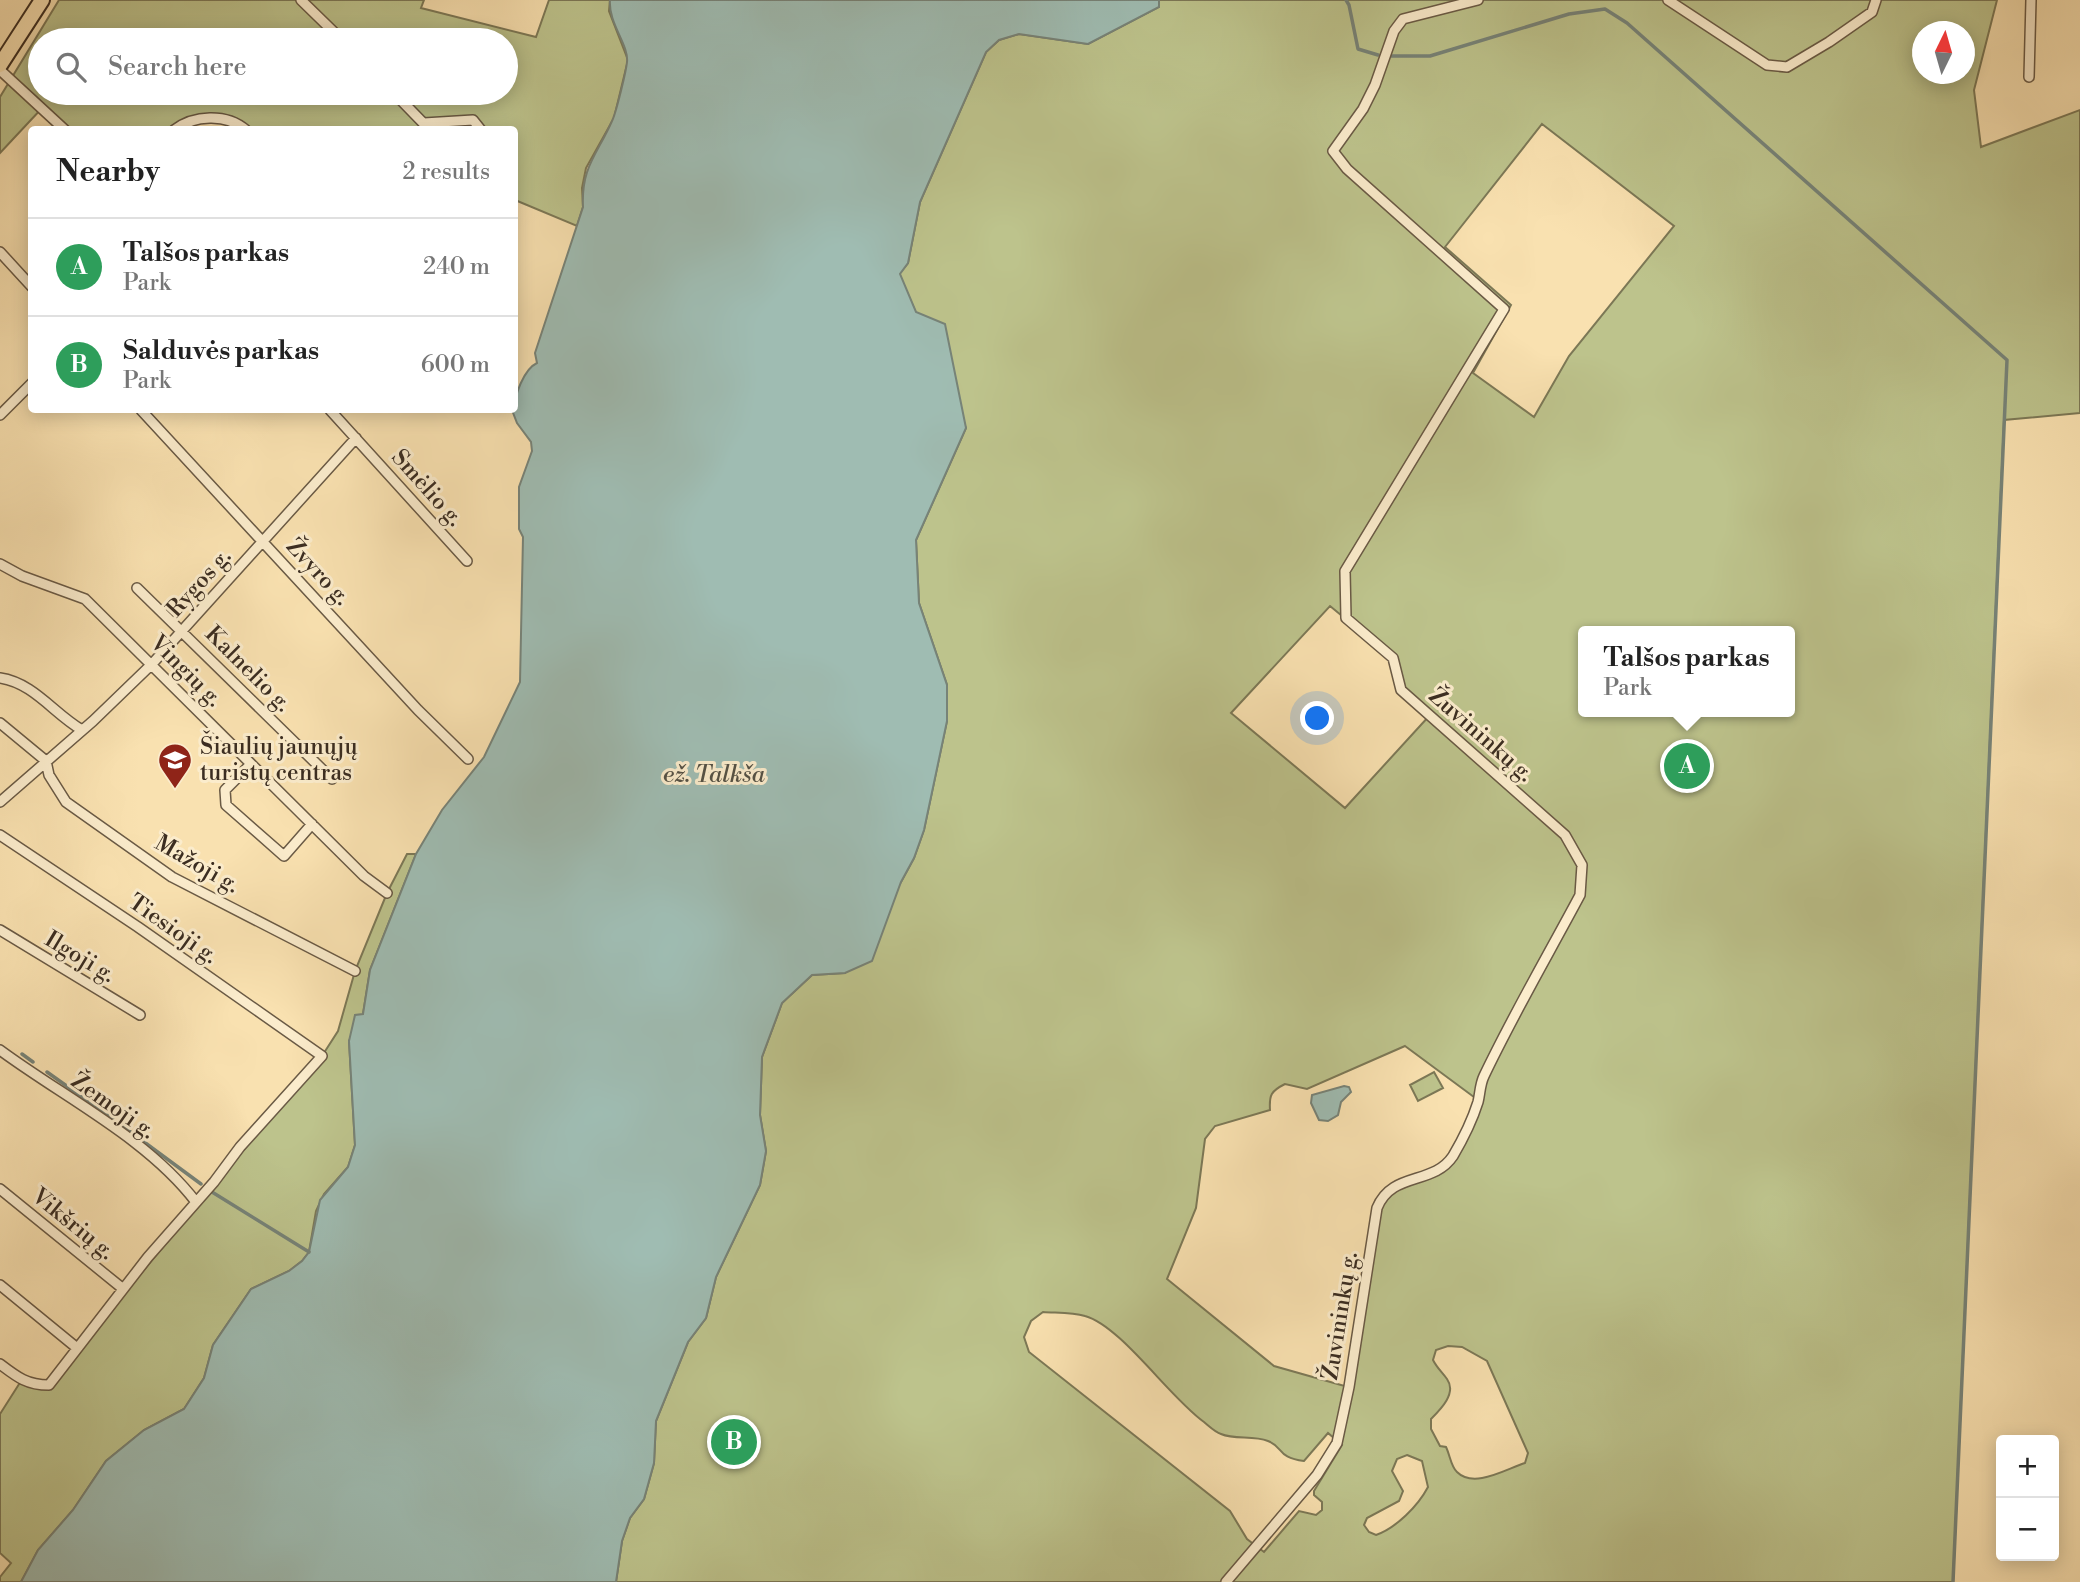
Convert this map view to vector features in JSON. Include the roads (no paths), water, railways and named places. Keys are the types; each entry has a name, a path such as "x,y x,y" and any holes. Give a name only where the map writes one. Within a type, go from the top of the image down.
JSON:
{"highway":[{"path":"0,67 42,0"}],"street":[{"path":"301,0 330,28"},
{"name":"Žuvininkų g.","path":"1226,1582 1317,1475 1337,1443 1349,1387 1377,1208 1381,1198 1392,1187 1442,1168 1452,1157 1470,1124 1482,1079 1580,895 1582,865 1565,835 1401,690 1393,658 1346,618 1345,572 1504,309 1347,169 1333,151 1363,109 1375,85 1394,31 1403,19 1478,0"},
{"path":"1668,0 1767,65 1787,67 1872,12 1876,0"},
{"path":"2029,76 2031,0"},
{"path":"0,67 28,94"},
{"path":"39,105 61,126"},
{"path":"406,105 427,126 473,120 478,126"},
{"path":"182,126 199,118 226,120 238,126"},
{"path":"0,252 28,283"},
{"path":"0,415 28,387"},
{"name":"Žvyro g.","path":"144,413 409,700 468,759"},
{"name":"Smėlio g.","path":"333,413 467,561"},
{"name":"Rygos g.","path":"0,802 152,664 356,438"},
{"name":"Vingių g.","path":"0,564 22,576 85,599 364,876 387,892"},
{"name":"Kalnelio g.","path":"137,588 332,779"},
{"path":"0,678 12,680 51,704 82,730"},
{"path":"0,723 46,761"},
{"name":"Mažoji g.","path":"46,761 48,775 66,802 172,877 355,971"},
{"path":"251,764 225,790 223,796 226,805 285,856 312,824"},
{"name":"Tiesioji g.","path":"0,835 138,927 322,1056 240,1147 196,1202"},
{"name":"Ilgoji g.","path":"0,930 140,1015"},
{"name":"Žemoji g.","path":"0,1050 128,1138 179,1180 196,1202"},
{"name":"Vikšrių g.","path":"0,1189 122,1288"},
{"path":"0,1364 21,1381 33,1385 49,1385 122,1288 196,1202"},
{"path":"0,1285 78,1348"}],"water":[{"name":"ež. Talkša","path":"610,0 1159,0 1159,7 1088,44 1019,34 999,40 986,52 920,202 908,263 900,274 916,312 945,324 966,428 916,540 919,603 947,685 947,721 924,830 914,858 901,882 872,961 845,973 812,975 782,1003 762,1057 760,1115 766,1151 760,1185 716,1277 706,1318 688,1342 656,1421 654,1463 644,1499 630,1518 622,1541 616,1582 21,1582 38,1550 73,1510 106,1461 144,1430 184,1409 204,1378 213,1345 251,1289 289,1271 302,1261 309,1252 320,1200 348,1167 355,1145 349,1041 355,1015 363,1014 370,970 416,854 442,810 484,757 520,682 523,537 519,529 519,487 532,451 531,442 513,413 518,413 518,391 524,377 537,363 535,353 583,207 587,171 612,121 623,83 627,55 610,9"},
{"path":"1349,1087 1351,1092 1341,1102 1338,1115 1328,1121 1319,1120 1311,1103 1312,1095"}],"waterway":[{"path":"1346,0 1358,49 1378,55"},
{"path":"1391,56 1430,56 1569,14 1605,9 1627,23 2007,360 1953,1582"},
{"path":"22,1054 33,1062"},
{"path":"47,1072 113,1119"},
{"path":"121,1125 201,1184"},
{"path":"212,1192 309,1252"}],"place":[{"name":"Talšos parkas","path":"1687,766"},
{"name":"Šiaulių jaunųjų turistų centras","path":"175,790"},
{"name":"Salduvės parkas","path":"734,1442"}]}
